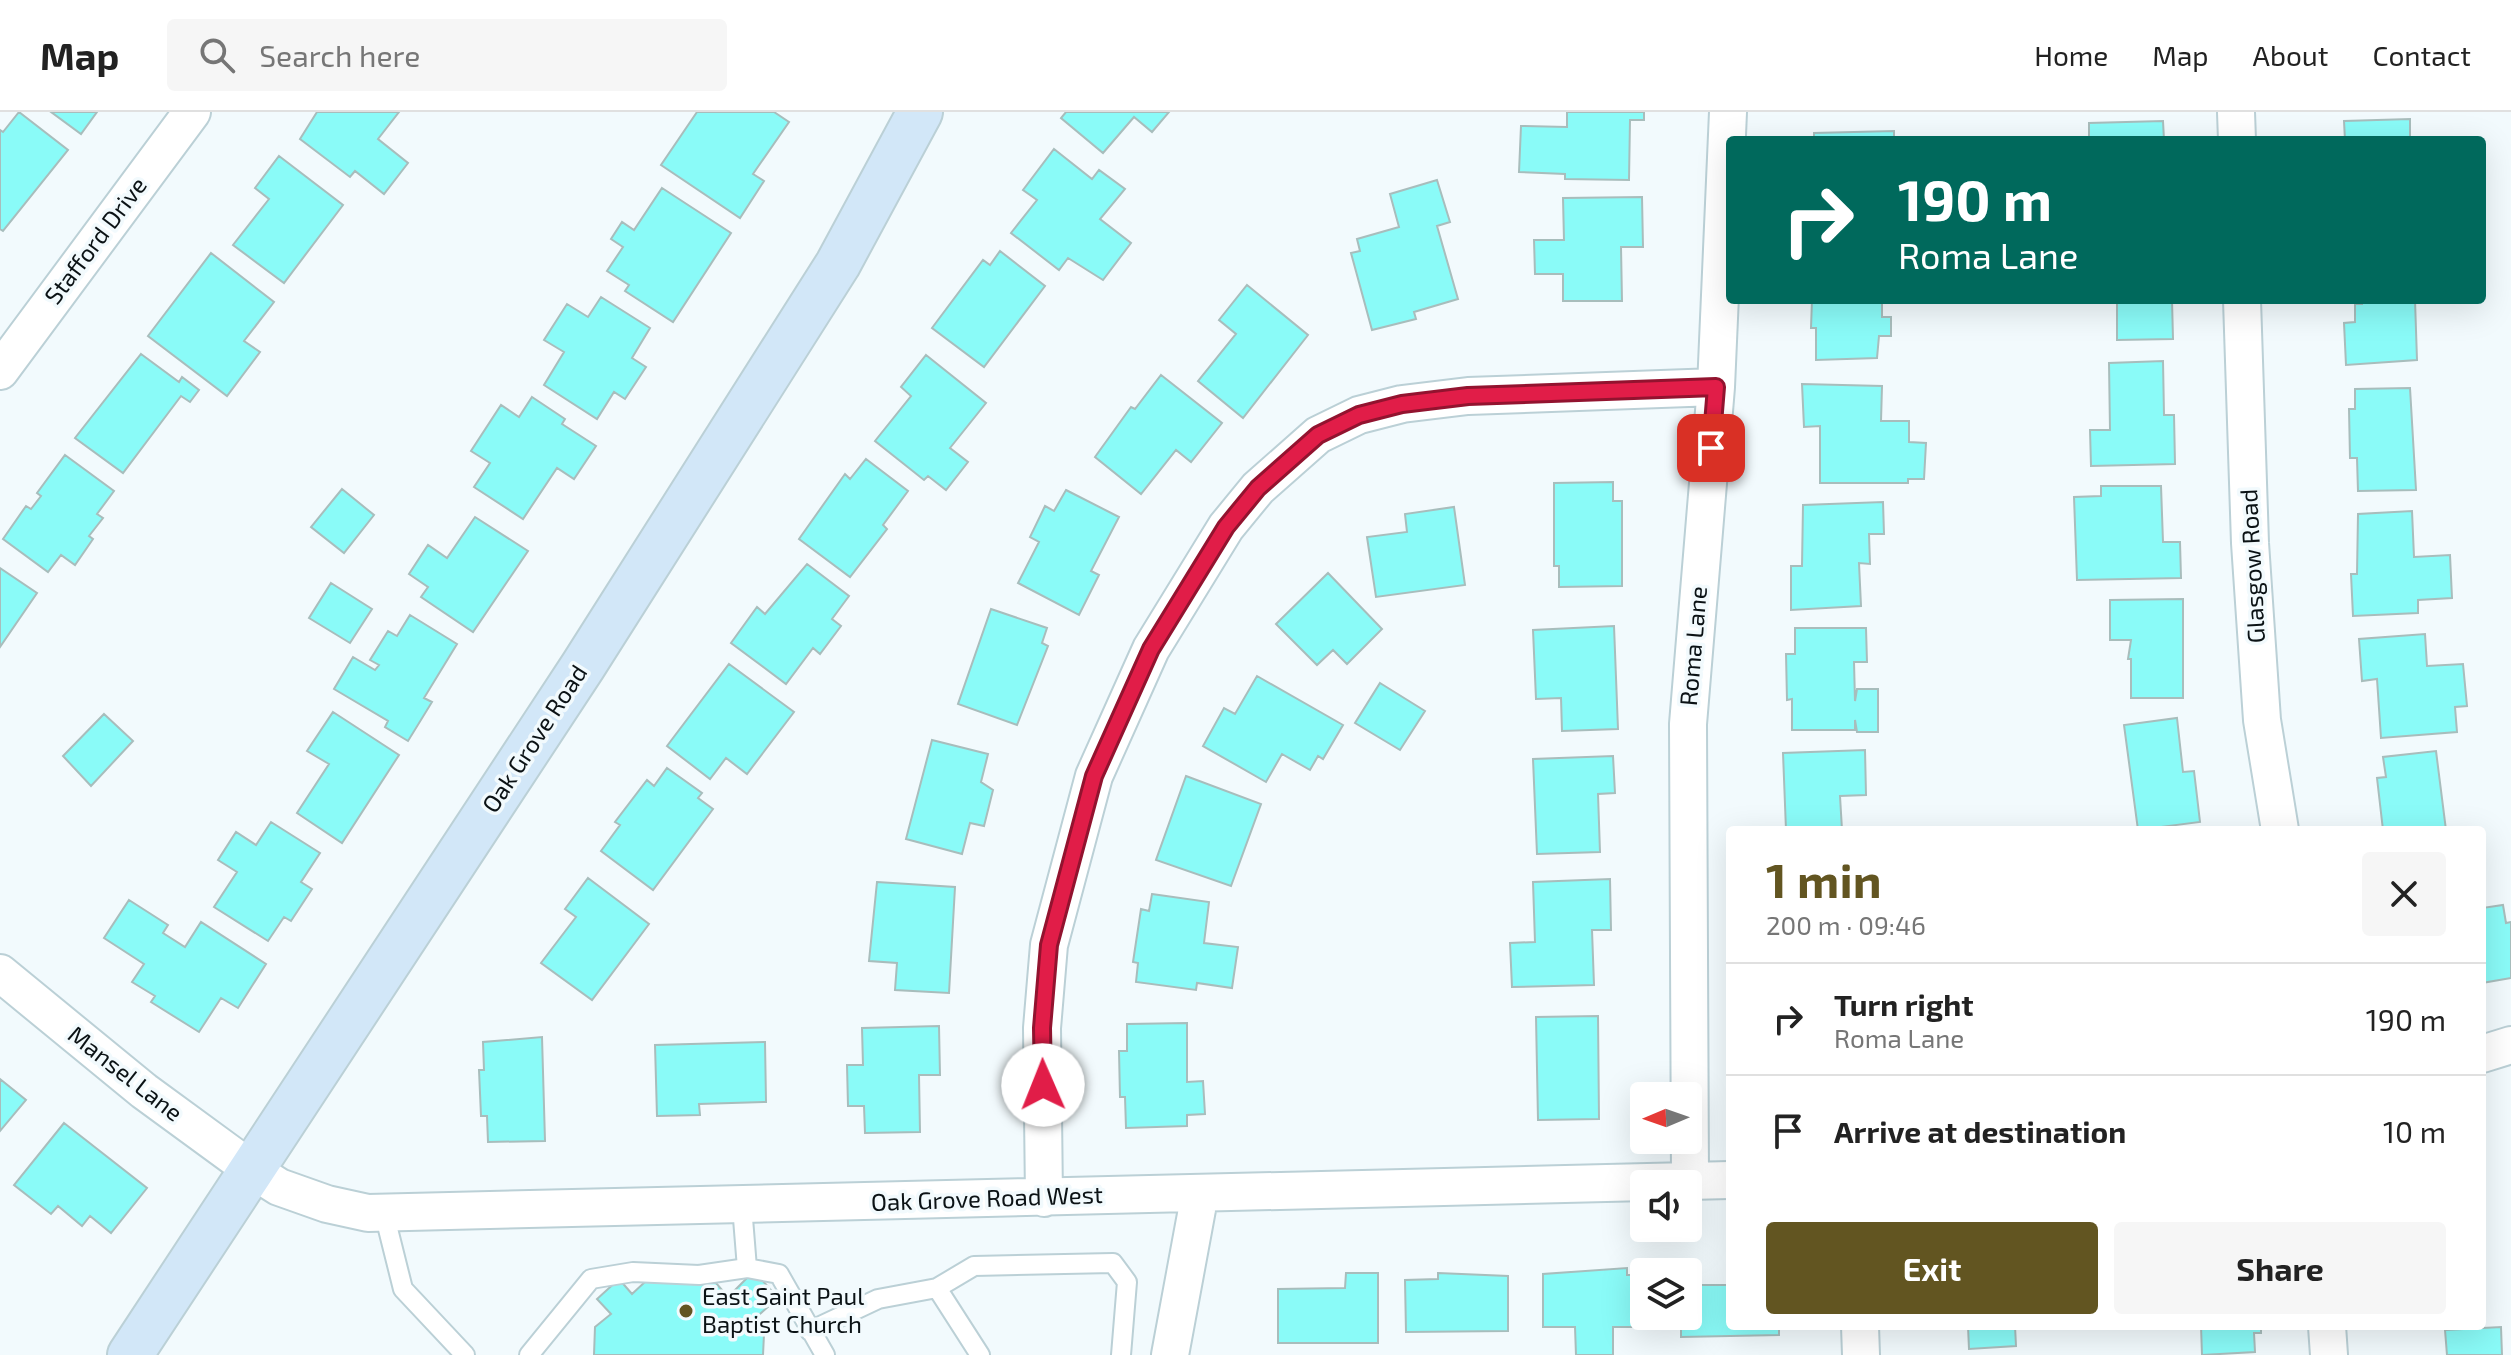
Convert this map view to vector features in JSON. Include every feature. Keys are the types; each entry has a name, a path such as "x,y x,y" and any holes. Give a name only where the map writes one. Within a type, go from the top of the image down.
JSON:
{"street":[{"name":"Stafford Drive","path":"0,371 192,112"},
{"name":"Oak Grove Road","path":"130,1355 583,666 838,264 920,112"},
{"name":"Roma Lane","path":"1727,136 1728,112"},
{"path":"2236,112 2237,136"},
{"name":"Roma Lane","path":"1690,1170 1688,724 1716,387 1726,158"},
{"name":"Glasgow Road","path":"2242,304 2250,543 2262,720 2279,826"},
{"path":"1044,1198 1042,1028 1049,945 1094,776 1151,649 1226,527 1258,488 1318,435 1359,415 1402,404 1468,396 1716,387"},
{"name":"Mansel Lane","path":"0,973 144,1091 252,1170"},
{"path":"2486,1053 2511,1045"},
{"name":"Oak Grove Road West","path":"252,1170 279,1187 327,1204 384,1213 1630,1182"},
{"name":"Oak Grove Road West","path":"1702,1181 1726,1180"},
{"path":"1170,1355 1200,1193"},
{"path":"1860,1330 1861,1355"},
{"path":"2327,1330 2329,1355"}],"lane":[{"path":"742,1206 747,1268"},
{"path":"384,1213 403,1289 465,1355"},
{"path":"810,1331 878,1299 937,1288 974,1266 1113,1263 1127,1282 1121,1355"},
{"path":"529,1355 591,1279 633,1272 699,1275 747,1268 779,1274 825,1355"},
{"path":"937,1288 980,1355"}],"building":[{"path":"19,112 68,150 3,231 0,229 0,130 3,132"},
{"path":"51,112 97,112 81,134"},
{"path":"317,112 399,112 378,139 408,163 384,194 355,171 350,177 300,139"},
{"path":"697,112 774,112 789,122 753,174 764,181 740,218 661,165"},
{"path":"1066,112 1169,112 1152,132 1134,117 1103,153 1061,118"},
{"path":"1567,112 1644,112 1644,120 1630,120 1629,180 1565,179 1565,174 1519,172 1521,126 1567,127"},
{"path":"2410,119 2410,136 2345,136 2344,121"},
{"path":"2163,121 2164,136 2089,136 2089,123"},
{"path":"1894,131 1894,136 1814,136 1814,133"},
{"path":"1054,149 1092,179 1099,170 1125,189 1100,219 1131,243 1103,280 1068,258 1059,270 1011,233 1037,200 1023,190"},
{"path":"279,156 343,205 284,283 233,245 269,199 255,188"},
{"path":"1437,180 1450,222 1437,226 1458,299 1414,312 1416,319 1372,330 1351,253 1360,251 1357,239 1399,227 1390,194"},
{"path":"662,188 731,233 673,322 625,291 629,285 607,271 623,247 611,239 622,222 634,230"},
{"path":"1642,197 1643,247 1621,247 1622,301 1563,301 1563,274 1535,274 1534,240 1564,240 1563,198"},
{"path":"1000,251 1045,286 984,367 932,328 983,260 990,265"},
{"path":"211,253 274,302 244,341 260,352 227,396 148,336"},
{"path":"1247,285 1308,335 1243,418 1198,381 1236,334 1219,320"},
{"path":"601,297 650,328 632,358 646,367 625,399 614,392 597,419 544,385 564,352 544,340 567,304 588,317"},
{"path":"1812,304 1882,304 1882,317 1891,317 1891,336 1879,336 1877,358 1816,360 1816,328 1811,328"},
{"path":"2117,304 2172,304 2173,339 2117,340"},
{"path":"2355,304 2415,304 2417,360 2346,365 2344,323 2355,322"},
{"path":"141,354 179,382 182,377 199,390 190,402 181,396 123,473 75,438"},
{"path":"926,355 986,403 950,448 968,462 946,490 928,476 924,480 875,441 911,396 901,387"},
{"path":"2163,361 2164,415 2174,415 2175,464 2091,466 2090,430 2110,430 2109,363"},
{"path":"1161,375 1222,423 1191,462 1176,450 1141,494 1095,457 1131,407 1135,409"},
{"path":"1802,384 1882,386 1881,421 1909,421 1909,442 1926,443 1924,479 1908,479 1908,483 1820,483 1820,426 1804,427"},
{"path":"2410,388 2416,490 2358,491 2357,458 2350,458 2349,409 2355,409 2355,389"},
{"path":"532,397 565,419 562,424 596,446 574,479 557,468 523,519 474,487 490,463 471,451 501,405 519,417"},
{"path":"65,455 114,491 97,514 103,518 89,536 93,539 75,565 61,555 48,572 3,539 26,506 31,509 41,496 37,493"},
{"path":"866,459 908,491 883,525 887,529 850,577 799,539 845,474 850,479"},
{"path":"1613,482 1613,501 1622,501 1622,586 1559,587 1559,566 1554,566 1554,483"},
{"path":"2101,486 2161,486 2163,542 2180,542 2181,578 2077,580 2074,497 2101,496"},
{"path":"342,489 374,515 344,553 311,527"},
{"path":"1066,490 1119,517 1091,571 1099,575 1079,615 1018,583 1039,542 1030,537 1045,506 1054,511"},
{"path":"1883,502 1884,534 1869,534 1870,564 1859,563 1861,606 1791,610 1791,566 1802,566 1803,505"},
{"path":"1454,507 1465,585 1376,597 1367,537 1407,532 1405,514"},
{"path":"2412,511 2414,557 2450,555 2452,598 2418,600 2418,613 2353,616 2351,574 2357,574 2358,514"},
{"path":"475,517 528,551 473,632 421,597 428,587 409,574 428,545 447,558"},
{"path":"807,564 849,596 832,619 841,626 820,654 813,648 786,684 731,643 757,607 765,614"},
{"path":"0,568 37,593 0,647"},
{"path":"1328,573 1382,629 1347,664 1333,650 1317,665 1276,624"},
{"path":"331,583 372,609 350,643 309,618"},
{"path":"2183,599 2183,698 2131,698 2131,659 2128,659 2131,640 2110,640 2110,600"},
{"path":"991,609 1047,628 1042,643 1048,646 1017,725 958,704"},
{"path":"410,615 457,644 424,698 432,702 408,741 385,727 388,721 334,689 353,657 375,670 379,665 370,660 388,631 397,636"},
{"path":"1614,626 1618,729 1562,731 1561,698 1536,699 1533,630"},
{"path":"1795,628 1866,628 1867,662 1854,662 1855,701 1857,689 1878,689 1878,732 1857,732 1855,720 1855,730 1792,730 1792,699 1787,700 1786,654 1795,654"},
{"path":"2425,634 2427,666 2463,664 2467,706 2455,707 2457,732 2381,738 2377,679 2362,681 2359,639"},
{"path":"729,664 794,712 747,774 726,758 710,779 667,746"},
{"path":"1257,676 1343,725 1323,759 1318,756 1310,770 1282,754 1266,782 1203,746 1224,708 1235,714"},
{"path":"1380,683 1425,711 1400,750 1355,723"},
{"path":"333,712 399,755 342,843 297,813 329,764 307,751"},
{"path":"104,714 133,741 91,786 63,756"},
{"path":"2177,718 2183,772 2194,771 2200,822 2137,826 2124,725"},
{"path":"932,740 988,754 981,782 993,790 984,826 970,823 962,854 906,839"},
{"path":"1865,750 1866,795 1840,796 1842,826 1786,826 1783,753"},
{"path":"2436,751 2445,826 2383,826 2377,778 2386,777 2383,757"},
{"path":"1613,756 1615,793 1598,794 1600,852 1537,854 1533,759"},
{"path":"667,768 702,793 698,798 713,809 653,890 601,851 620,825 615,822 647,780 654,786"},
{"path":"1186,776 1261,804 1231,886 1156,860"},
{"path":"271,822 320,853 301,882 312,889 291,921 284,917 268,941 214,907 237,872 218,860 236,832 256,845"},
{"path":"588,878 649,924 592,1000 541,963 576,917 565,909"},
{"path":"1610,879 1611,930 1592,930 1594,985 1512,987 1510,943 1535,942 1533,882"},
{"path":"877,882 955,887 949,993 895,990 897,963 869,961"},
{"path":"1152,894 1209,902 1204,943 1238,947 1232,988 1197,983 1196,990 1136,982 1138,963 1133,962 1141,909 1149,911"},
{"path":"129,900 168,925 163,933 185,947 201,922 266,964 238,1008 221,998 199,1032 151,1002 155,996 132,982 144,964 104,938"},
{"path":"2503,905 2506,923 2511,922 2511,978 2486,982 2486,907"},
{"path":"1598,1016 1599,1119 1538,1120 1536,1017"},
{"path":"1187,1023 1187,1082 1203,1081 1205,1114 1187,1115 1187,1126 1126,1128 1125,1097 1120,1097 1119,1051 1127,1051 1127,1024"},
{"path":"939,1026 940,1075 919,1075 920,1132 865,1133 864,1106 848,1106 847,1065 863,1065 862,1028"},
{"path":"542,1037 545,1141 488,1142 487,1116 481,1116 479,1070 484,1070 483,1042"},
{"path":"765,1042 766,1102 699,1104 700,1115 657,1116 655,1045"},
{"path":"0,1079 26,1100 0,1131"},
{"path":"64,1123 147,1188 111,1233 90,1216 82,1226 58,1206 51,1214 14,1185"},
{"path":"1627,1268 1627,1275 1630,1275 1630,1327 1613,1327 1613,1355 1576,1355 1575,1327 1543,1327 1543,1274"},
{"name":"East Saint Paul Baptist Church","path":"754,1271 778,1298 752,1321 764,1334 763,1355 594,1355 595,1327 611,1314 597,1299 619,1279 632,1294 647,1280 716,1283 728,1297"},
{"path":"1346,1273 1378,1273 1378,1343 1278,1343 1278,1289 1345,1288"},
{"path":"1438,1273 1508,1276 1508,1331 1406,1332 1405,1280 1438,1279"},
{"path":"1702,1285 1726,1285 1726,1330 1779,1330 1779,1335 1681,1337 1681,1330 1702,1330"},
{"path":"2501,1327 2502,1355 2447,1355 2445,1330"},
{"path":"1968,1330 2015,1330 2016,1346 1969,1349"},
{"path":"2201,1330 2261,1330 2261,1333 2254,1333 2255,1352 2202,1355"}],"place":[{"name":"East Saint Paul Baptist Church","path":"686,1311"}],"route":[{"path":"1043,1085 1042,1028 1049,945 1094,776 1151,649 1226,527 1258,488 1318,435 1359,415 1402,404 1468,396 1716,387 1711,448"}]}
